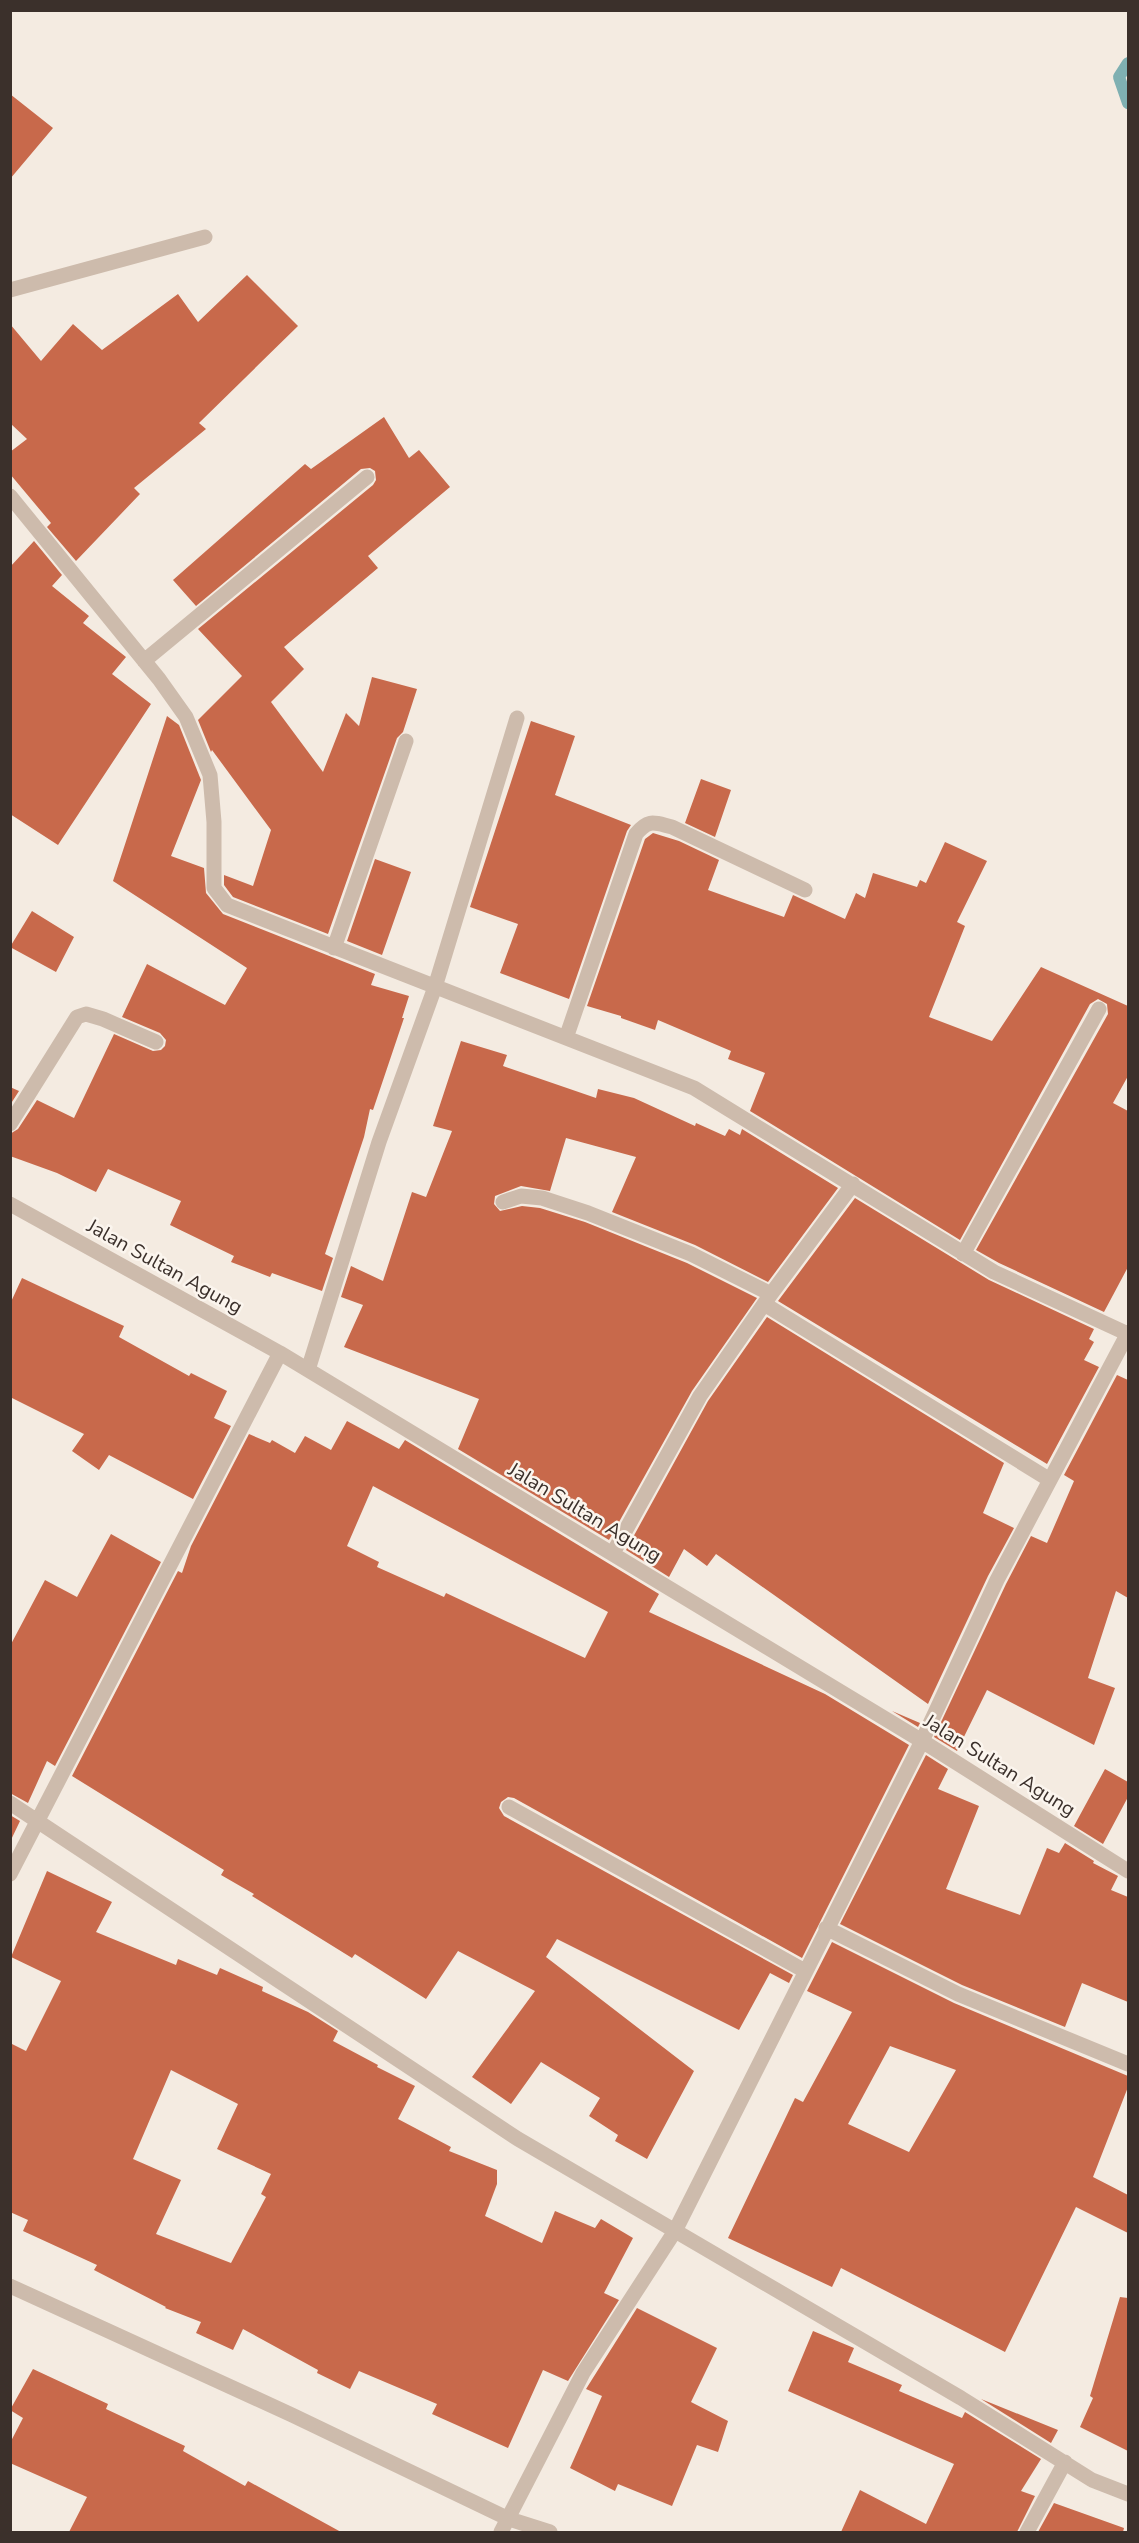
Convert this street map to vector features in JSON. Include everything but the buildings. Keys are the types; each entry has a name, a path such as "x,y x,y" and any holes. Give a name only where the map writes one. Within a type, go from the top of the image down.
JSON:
{"street":[{"path":"10,290 205,237"},
{"path":"144,661 367,477"},
{"path":"10,496 144,661 186,717 210,775 214,822 214,888 227,905 694,1088 994,1272 1128,1334 997,1580 922,1741 675,2231 583,2373 501,2532"},
{"path":"308,1370 379,1142 435,987 517,718"},
{"path":"334,948 406,741"},
{"path":"566,1038 636,834 643,825 652,822 672,827 805,890"},
{"path":"963,1254 1099,1009"},
{"path":"10,1124 77,1017 86,1014 104,1019 156,1042"},
{"path":"613,1553 700,1396 767,1299 853,1184"},
{"path":"503,1202 521,1196 542,1198 588,1213 691,1254 767,1299 1050,1480"},
{"name":"Jalan Sultan Agung","path":"10,1204 280,1353 922,1741 1128,1871"},
{"path":"10,1874 280,1353"},
{"path":"10,1803 518,2139 961,2398 1092,2480 1128,2494"},
{"path":"509,1806 805,1971"},
{"path":"826,1928 958,1994 1128,2064"},
{"path":"10,2286 292,2415 509,2519 550,2532"},
{"path":"1028,2532 1065,2462"}],"waterway":[{"path":"1128,63 1119,77 1128,103"}]}
